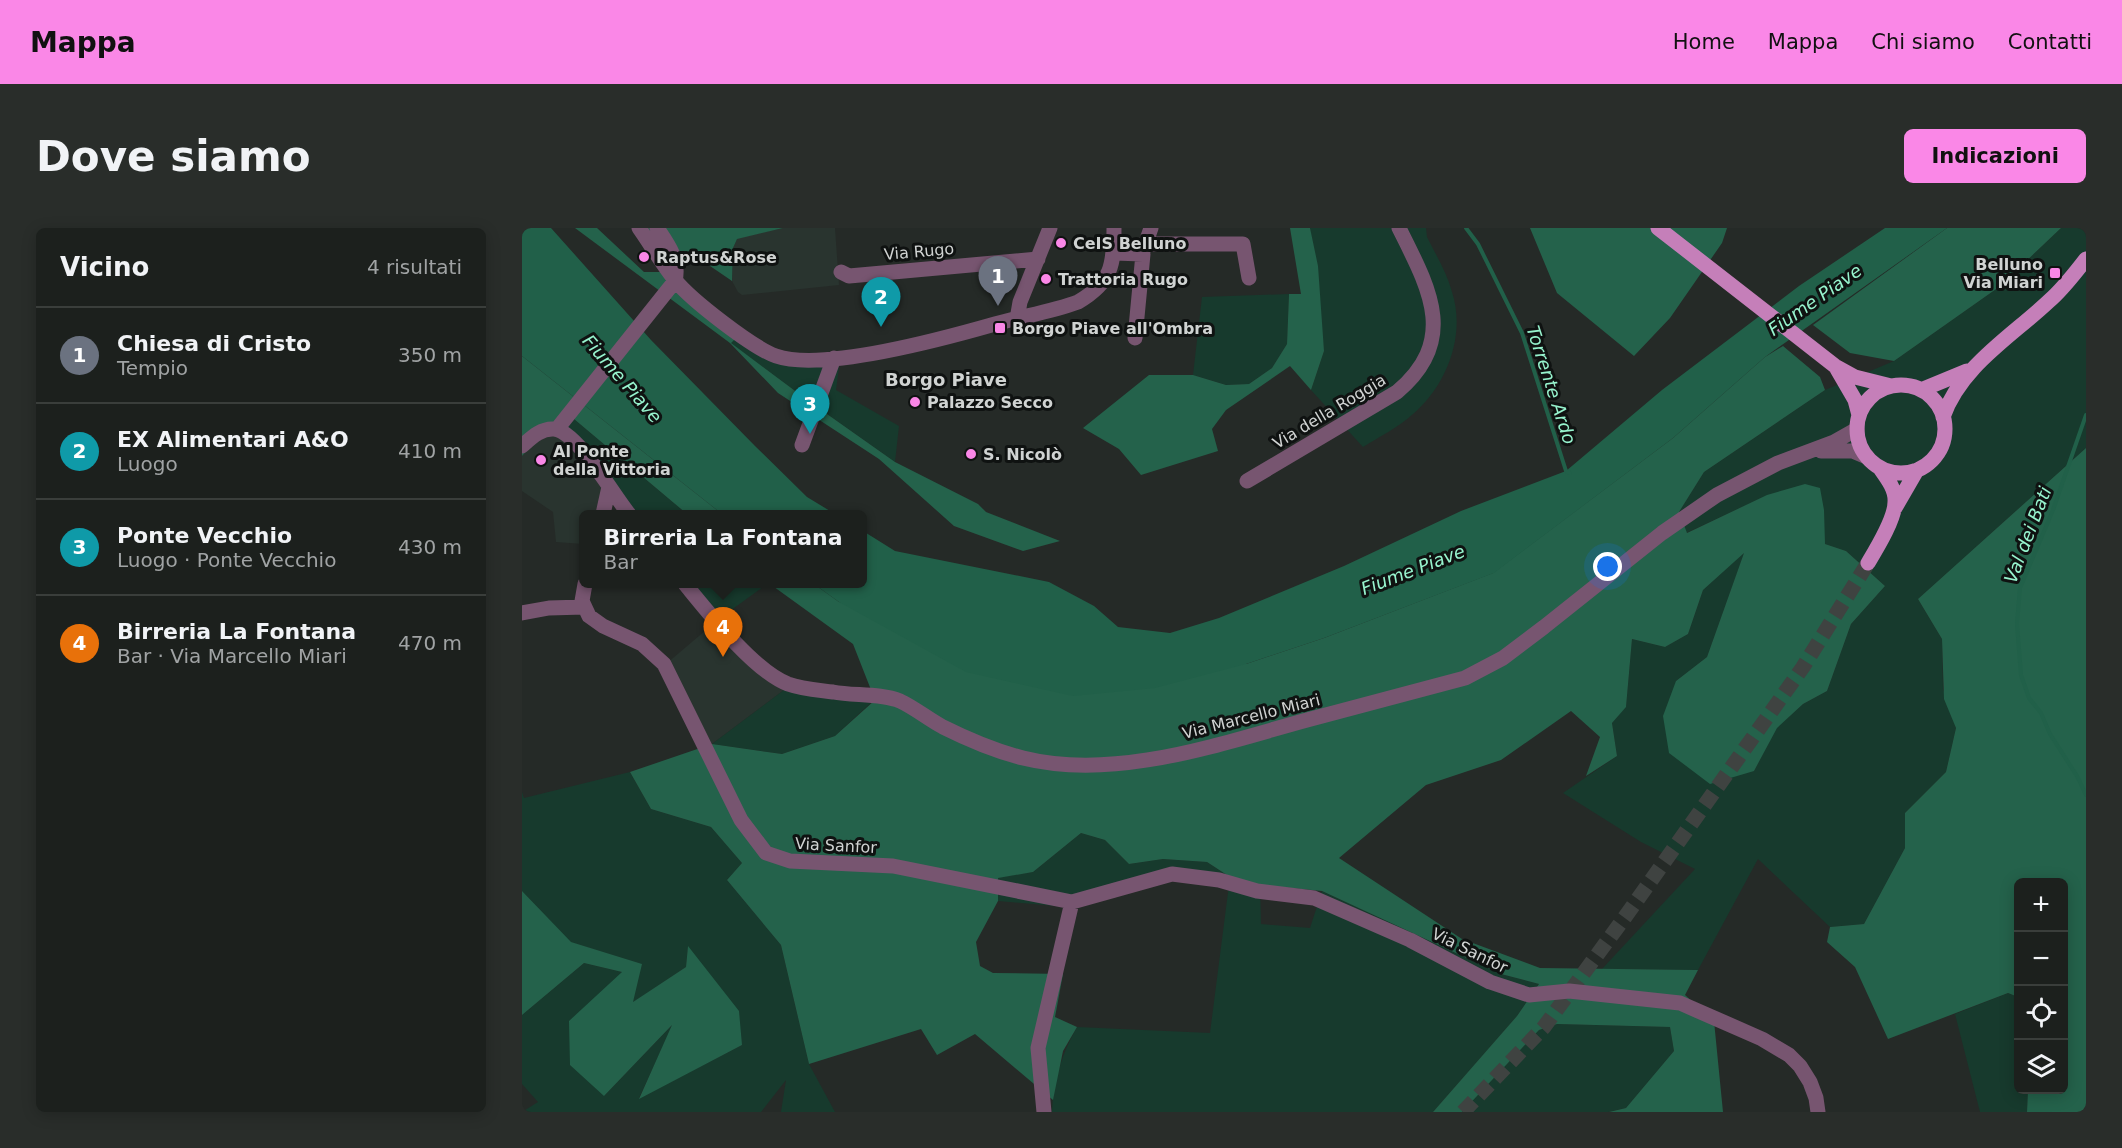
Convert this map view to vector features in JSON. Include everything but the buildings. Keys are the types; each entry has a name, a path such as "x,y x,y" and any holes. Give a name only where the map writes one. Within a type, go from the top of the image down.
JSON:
{"main road":[{"path":"1658,228 1835,366 1855,377 1891,386 1906,385 1921,390 1935,401 1943,417 1945,433 1940,448 1930,461 1917,470 1902,473 1879,467"},
{"path":"1943,417 1948,402 1972,369 2051,300 2086,258"},
{"path":"1835,366 1855,400 1860,444 1867,457"},
{"path":"1921,390 1972,369"},
{"name":"Via Marcello Miari","path":"1858,422 1866,402 1877,392 1891,386"},
{"name":"Via Marcello Miari","path":"1867,457 1879,467"},
{"path":"1868,563 1882,538 1895,503 1888,479 1879,467"},
{"path":"1891,516 1917,470"}],"street":[{"path":"639,228 674,283 753,344 770,354 800,360 834,358 941,339 1068,306 1089,296 1106,278 1114,253 1114,228"},
{"path":"556,429 674,283 677,268 674,255 657,228"},
{"path":"1017,319 1020,302 1050,228"},
{"path":"1135,338 1144,249 1151,228"},
{"name":"Via della Roggia","path":"1247,481 1397,392 1413,379 1424,362 1431,343 1433,323 1431,300 1423,276 1399,228"},
{"path":"1114,253 1144,249 1243,244 1249,278"},
{"name":"Via Rugo","path":"841,272 849,276 1038,259"},
{"path":"802,445 834,358"},
{"name":"Via Marcello Miari","path":"688,588 720,627 766,671 788,684 899,701 981,745 1023,758 1052,764 1115,764 1207,748 1465,678 1511,652 1662,533 1717,495 1778,463 1834,442 1858,422"},
{"path":"522,446 544,430 556,429 565,433 595,466 626,510"},
{"name":"Via Marcello Miari","path":"1809,453 1838,450 1867,457"},
{"path":"604,510 609,487"},
{"path":"522,614 549,608 584,607 582,596 584,588"},
{"name":"Via Sanfor","path":"584,607 597,623 642,644 663,664 741,819 766,854 790,861 893,866 1072,902 1172,874 1220,880 1257,891 1314,898 1410,940 1490,982 1529,995 1569,991 1680,1003 1762,1039 1788,1055 1800,1066 1810,1082 1818,1112"},
{"path":"1044,1112 1038,1048 1072,902"}],"shaded area":[{"path":"575,228 597,228 644,272 672,272 639,228 783,228 737,239 733,248 732,281 694,255 673,271 738,336 731,343 895,462 978,504 986,512 1060,541 1023,551 954,526 879,459 778,393 730,343"},
{"path":"783,228 835,228 839,285 742,295 738,292 732,281 733,248 737,238"},
{"path":"1290,228 1310,228 1318,266 1324,351 1311,390 1290,366 1226,410 1212,429 1218,451 1141,475 1119,449 1083,428 1149,375 1193,375 1226,385 1249,384 1272,368 1287,344 1289,294 1301,294"},
{"path":"1310,228 1426,228 1427,237 1444,271 1456,308 1455,342 1444,374 1435,389 1413,414 1363,447 1311,390 1324,351"},
{"path":"1530,228 1727,228 1722,243 1670,318 1634,356 1557,293"},
{"path":"1947,228 2061,228 1999,287 1894,361 1850,353 1813,325"},
{"path":"2061,228 2086,228 2086,448 1918,599 1942,639 1943,689 1956,728 1946,772 1905,813 1905,848 1864,924 1830,927 1758,859 1698,970 1602,969 1695,869 1641,842 1563,793 1617,756 1612,723 1626,706 1632,639 1665,647 1688,634 1703,590 1745,551 1707,657 1676,681 1754,771 1776,728 1803,704 1827,691 1851,624 1885,586 1846,551 1824,544 1824,510 1768,495 1686,533 1679,512 1704,472 1825,390 1894,361 1999,287"},
{"path":"1289,294 1287,344 1272,368 1249,384 1226,385 1193,375 1202,297"},
{"path":"738,336 775,360 840,360 836,390 899,426 895,462 730,343"},
{"path":"1783,346 1820,377 1825,390 1704,472 1679,512 1687,533 1767,495 1805,484 1820,488 1824,510 1825,544 1846,551 1885,586 1851,624 1827,691 1803,704 1777,728 1754,771 1710,784 1669,753 1663,716 1676,681 1707,657 1744,553 1703,590 1688,634 1665,647 1632,639 1626,707 1612,723 1617,756 1586,776 1600,737 1571,711 1501,760 1426,785 1339,858 1462,939 1540,968 1698,970 1685,995 1714,1021 1723,1112 1609,1112 1626,1108 1674,1051 1670,1027 1557,1024 1539,1030 1462,1112 1433,1112 1517,1016 1539,984 1501,974 1322,891 1260,885 1230,877 1207,862 1163,859 1129,864 1105,840 1081,833 1033,872 998,878 998,901 976,942 980,966 993,973 1063,974 1055,1017 1077,1027 1063,1051 1053,1100 975,1034 937,1055 921,1029 809,1064 781,945 727,880 742,863 711,827 651,809 630,772 712,744 782,754 835,736 875,700 853,644 776,588 820,588 839,602 1246,664 1324,638 1493,573 1673,438 1765,357"},
{"path":"522,356 717,510 682,510 574,419 542,435 522,456"},
{"path":"574,419 682,510 632,510 560,435"},
{"path":"543,435 560,435 615,489 602,510 579,510 579,544 556,542 553,512 522,491 522,456"},
{"path":"2086,448 2086,1112 2027,1112 2028,1094 2068,1094 2068,878 2014,878 2014,995 2008,993 1888,1039 1855,967 1827,942 1830,927 1864,924 1905,848 1905,813 1946,772 1956,728 1944,699 1942,639 1918,599"},
{"path":"693,588 762,588 719,619"},
{"path":"719,619 788,687 712,744 666,664"},
{"path":"788,687 875,699 835,736 782,754 712,744"},
{"path":"630,772 651,809 711,827 742,863 727,880 781,945 809,1064 835,1112 781,1112 786,1080 761,1112 522,1112 538,1102 522,1084 522,1015 584,963 622,972 604,1096 674,1023 639,1098 742,1045 688,947 686,967 632,1003 641,964 570,942 522,891 522,792 524,798"},
{"path":"1081,833 1105,840 1129,864 1163,859 1207,862 1230,877 1176,869 1067,907 998,901 998,877 1033,872"},
{"path":"1230,877 1260,885 1261,924 1310,928 1322,891 1501,974 1539,984 1517,1016 1433,1112 1052,1112 1059,1068 1077,1027 1210,1033"},
{"path":"522,891 571,942 642,964 633,1002 686,967 688,946 739,1011 742,1045 639,1099 672,1025 604,1096 570,1065 569,1021 622,972 584,963 522,1015"},
{"path":"2008,993 2014,995 2014,1094 2028,1094 2027,1112 1980,1112 1955,1014"},
{"path":"1557,1024 1670,1027 1674,1051 1626,1108 1608,1112 1462,1112 1539,1030"}],"water":[{"name":"Fiume Piave","path":"522,228 551,228 651,340 755,446 807,497 828,510 717,510 522,356"},
{"name":"Fiume Piave","path":"1885,228 1947,228 1765,357 1673,438 1494,573 1324,638 1246,664 1155,688 1073,696 966,672 839,602 820,588 867,588 867,534 895,551 1049,582 1094,606 1118,627 1170,633 1219,618 1344,566 1461,511 1566,471 1662,390 1799,286"}],"waterway":[{"name":"Torrente Ardo","path":"1466,228 1478,244 1522,333 1566,471 1570,473"},
{"name":"Val dei Bati","path":"2086,415 2053,510 2020,588 2017,624 2021,675 2029,698 2041,713 2050,734 2077,776 2086,795"}],"tunnel":[{"path":"1463,1112 1544,1027 1803,667 1868,563"}],"place":[{"name":"CeIS Belluno","path":"1061,243"},
{"name":"Raptus&Rose","path":"644,257"},
{"name":"Belluno Via Miari","path":"2055,273"},
{"name":"Trattoria Rugo","path":"1046,279"},
{"name":"Chiesa di Cristo","path":"998,306"},
{"name":"EX Alimentari A&O","path":"881,327"},
{"name":"Borgo Piave all'Ombra","path":"1000,328"},
{"name":"Palazzo Secco","path":"915,402"},
{"name":"Ponte Vecchio","path":"810,434"},
{"name":"S. Nicolò","path":"971,454"},
{"name":"Al Ponte della Vittoria","path":"541,460"},
{"name":"Birreria La Fontana","path":"723,657"}],"district":[{"name":"Borgo Piave","path":"946,380"}]}
